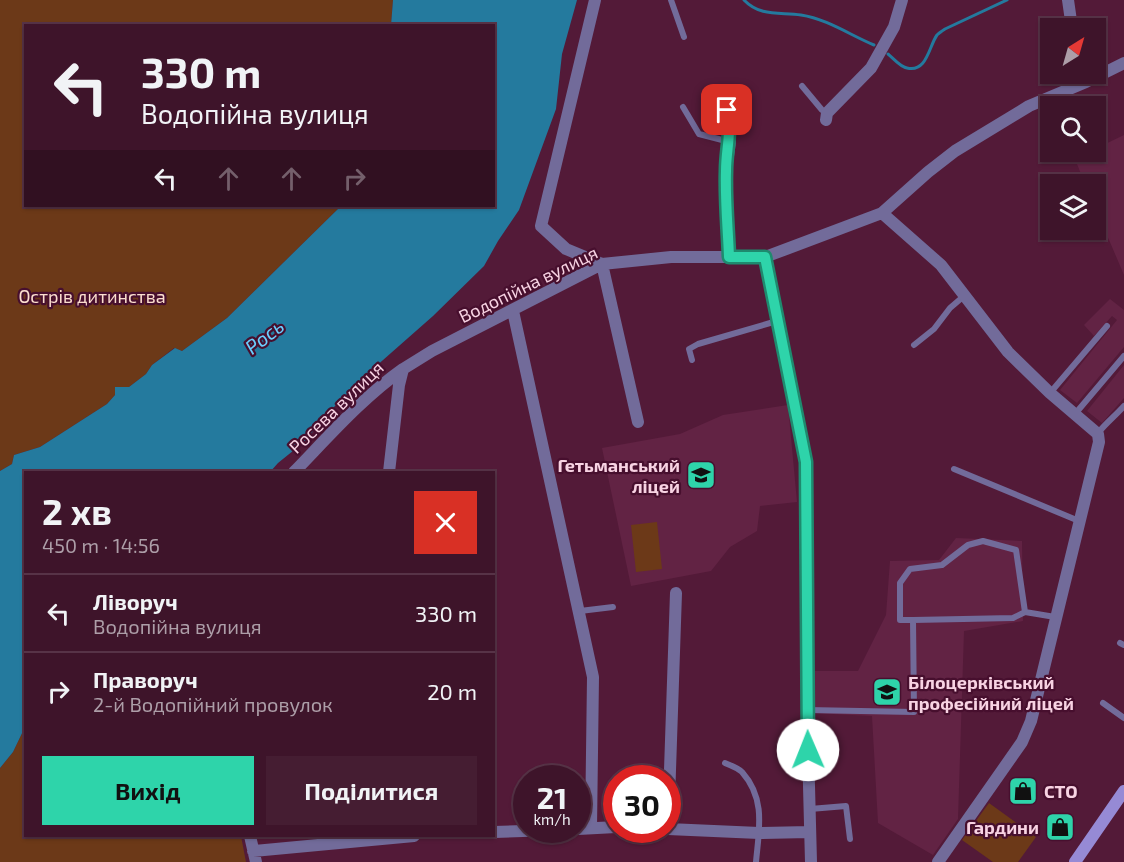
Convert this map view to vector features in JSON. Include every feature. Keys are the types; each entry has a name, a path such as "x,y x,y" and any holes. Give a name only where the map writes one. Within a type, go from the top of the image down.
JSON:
{"main road":[{"path":"1076,862 1123,795"}],"street":[{"path":"595,0 541,226 566,249 602,264 638,422"},
{"path":"827,116 870,68 894,27 902,0"},
{"path":"1068,0 1071,18"},
{"name":"Водопійна вулиця","path":"1106,70 1124,63"},
{"name":"Водопійна вулиця","path":"404,369 432,351 602,264 671,257 765,257 882,213 955,151 1029,106 1073,84"},
{"path":"722,91 729,122 730,142 726,170 729,257"},
{"path":"882,213 941,265 1008,352 1050,393 1098,434 1099,442 1031,721 1022,742 938,862"},
{"path":"765,257 806,462 807,710 811,862"},
{"path":"513,311 593,677 591,828 603,828"},
{"path":"389,471 399,385 404,369"},
{"name":"Росева вулиця","path":"295,471 352,412 404,369"},
{"path":"670,765 676,593"},
{"path":"681,830 759,833 809,832"},
{"path":"495,832 513,831"},
{"path":"250,837 255,857 406,837"}],"lane":[{"path":"671,0 684,38"},
{"path":"802,86 827,116"},
{"path":"683,107 699,134 730,142"},
{"path":"914,345 934,329 950,308 964,296"},
{"path":"692,360 689,349 698,344 777,321"},
{"path":"1050,393 1107,326"},
{"path":"1075,414 1124,356"},
{"path":"1098,434 1108,420 1124,406"},
{"path":"954,469 1079,521"},
{"path":"1025,612 1016,550 983,541 968,545 942,565 910,569 900,583 900,620 1013,618 1025,612 1055,617"},
{"path":"580,611 613,607"},
{"path":"807,710 914,712 913,620"},
{"path":"1103,703 1124,718"},
{"path":"725,763 741,770 759,801 756,862"},
{"path":"809,809 846,806 850,839"}],"shaded area":[{"path":"1124,135 1124,275 1106,233 1106,174 1081,174 1076,162 1106,162 1106,144"},
{"path":"1110,299 1124,310 1124,347 1077,403 1060,390 1117,320 1112,316 1094,336 1084,325"},
{"path":"1124,365 1124,398 1102,423 1087,411"},
{"name":"Гетьманський ліцей","path":"788,405 797,502 760,506 757,531 730,547 711,571 631,586 602,448 680,434 723,415"},
{"name":"Білоцерківський професійний ліцей","path":"956,538 1022,541 1023,621 964,631 958,819 933,855 878,823 872,716 813,713 812,671 858,671 886,615 890,561 939,560"}],"green space":[{"name":"Острів дитинства","path":"0,0 393,0 391,24 24,24 24,207 340,207 227,318 182,351 174,348 152,365 146,374 115,395 107,404 40,447 14,455 12,464 0,471"},
{"path":"657,522 662,569 636,572 631,525"},
{"path":"24,729 24,837 241,837 246,862 0,862 0,768 13,752"},
{"path":"989,803 1036,837 1018,862 993,862 962,840"}],"water":[{"name":"Рось","path":"393,0 577,0 562,54 556,109 519,210 484,266 433,316 366,375 332,409 304,442 271,471 24,471 24,729 13,752 0,768 0,471 12,464 14,455 40,447 107,404 115,395 115,387 129,387 146,374 152,365 175,348 182,351 227,318 340,207 495,207 495,24 391,24"}],"waterway":[{"path":"744,0 757,9 771,13 801,15 820,20 874,45"},
{"path":"888,54 904,67 919,66 926,58 937,35 1007,0"}],"place":[{"name":"Гетьманський ліцей","path":"701,475"},
{"name":"Білоцерківський професійний ліцей","path":"887,692"},
{"name":"СТО","path":"1023,791"},
{"name":"Гардини","path":"1060,827"}],"route":[{"path":"727,110 730,142 726,170 729,257 765,257 806,462 808,750"}]}
